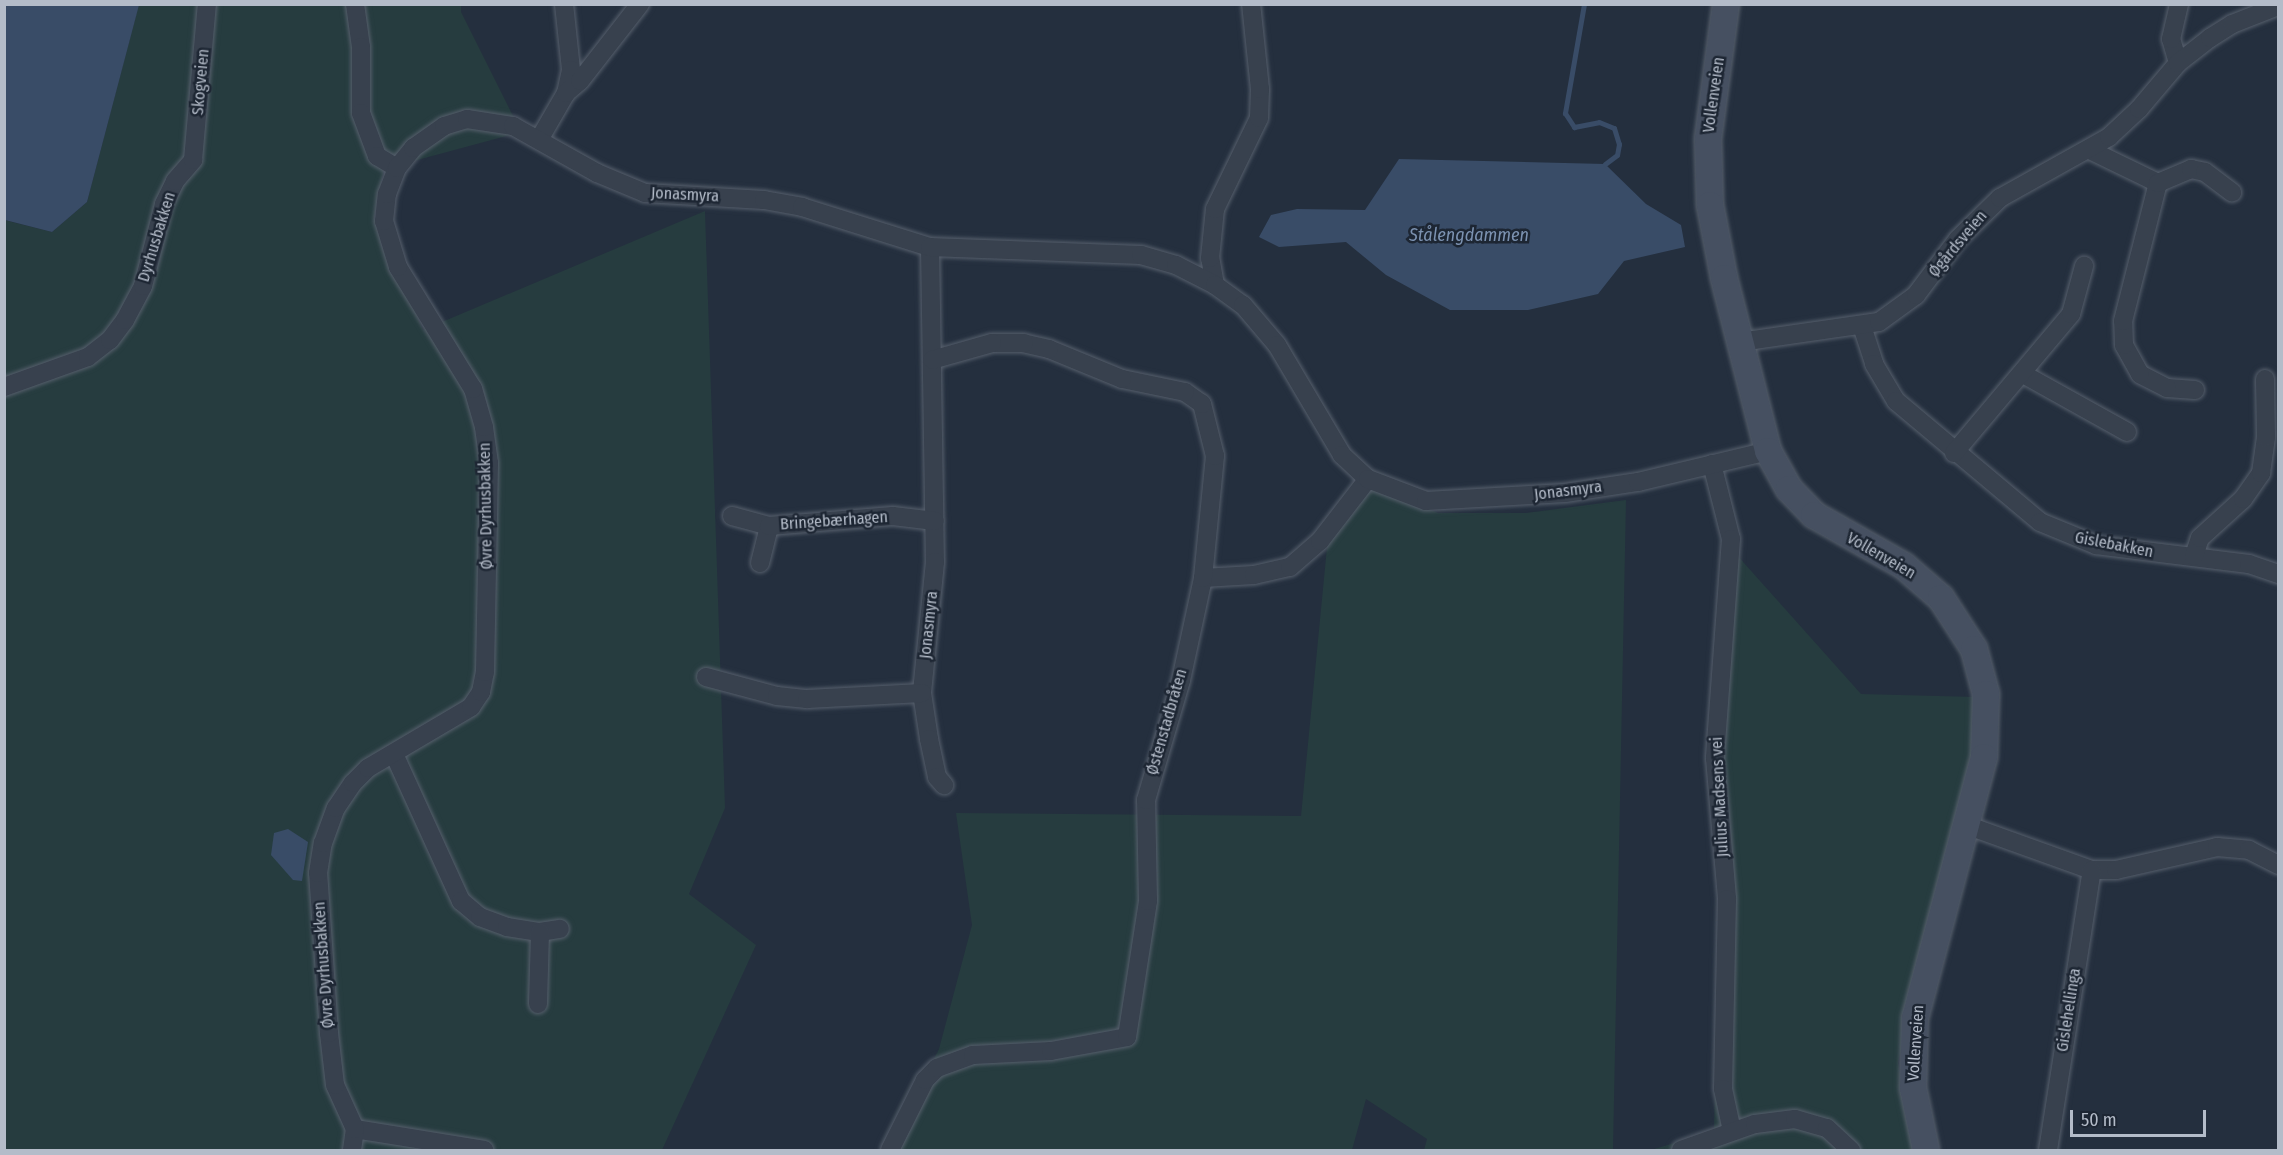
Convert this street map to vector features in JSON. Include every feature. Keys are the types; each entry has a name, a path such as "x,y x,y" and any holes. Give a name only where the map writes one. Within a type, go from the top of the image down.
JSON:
{"main road":[{"name":"Vollenveien","path":"1726,4 1707,165 1714,235 1768,451 1783,480 1808,510 1922,579 1941,598 1967,635 1983,676 1988,712 1984,757 1915,1018 1913,1088 1926,1150"}],"street":[{"name":"Skogveien","path":"193,160 207,4"},
{"path":"355,4 365,130 377,156 397,168"},
{"path":"540,138 566,93 571,70 564,4"},
{"path":"566,93 580,81 640,4"},
{"path":"1215,285 1210,258 1215,209 1259,118 1260,89 1251,4"},
{"path":"2178,63 2171,39 2179,4"},
{"name":"Øgårdsveien","path":"1740,342 1879,322 1916,295 1958,239 2000,198 2090,150 2126,122 2178,63 2232,24 2278,6"},
{"name":"Jonasmyra","path":"397,168 429,135 467,119 503,124 540,138 581,165 645,193 764,200 801,207 930,247 1140,255 1176,266 1215,285 1243,305 1277,345 1341,455 1368,479 1426,501 1461,501 1565,493 1768,451"},
{"path":"2090,150 2158,183 2191,169 2205,172 2232,192"},
{"name":"Dyrhusbakken","path":"4,387 65,367 110,340 143,286 164,204 176,181 193,160"},
{"name":"Øvre Dyrhusbakken","path":"356,1129 335,1085 318,873 323,843 336,808 368,768 471,707 481,692 485,672 489,463 484,427 473,389 389,248 384,221 387,194 397,168"},
{"path":"2158,183 2125,313 2124,345 2132,365 2149,381 2167,388 2195,390"},
{"name":"Jonasmyra","path":"930,247 935,562 922,693 931,749 938,777 944,785"},
{"path":"1954,453 2023,374 2071,314 2084,266"},
{"name":"Gislebakken","path":"1862,326 1883,384 1954,453 2018,506 2058,532 2096,545 2249,564 2278,574"},
{"name":"Østenstadbråten","path":"890,1150 925,1080 937,1068 973,1055 1052,1051 1127,1036 1148,901 1146,801 1181,681 1203,578 1215,456 1202,404 1185,392 1122,379 1024,344 992,343 932,360"},
{"path":"2023,374 2127,432"},
{"path":"2194,556 2200,538 2243,499 2261,473 2266,437 2265,379"},
{"name":"Julius Madsens vei","path":"1712,464 1731,539 1715,758 1728,945 1723,1089 1732,1131"},
{"path":"1203,578 1254,575 1290,567 1320,541 1368,479"},
{"name":"Bringebærhagen","path":"732,516 769,526 893,516 934,521"},
{"name":"Bringebærhagen","path":"760,563 769,526"},
{"path":"706,677 777,696 807,699 922,693"},
{"path":"394,754 461,901 480,916 540,933 560,930"},
{"path":"1966,825 2092,870 2116,870 2217,847 2249,850 2278,861"},
{"name":"Gislehellinga","path":"2048,1150 2092,870"},
{"path":"538,1004 540,933"},
{"path":"1682,1150 1732,1131 1773,1120 1804,1120 1827,1128 1851,1150"},
{"path":"352,1150 356,1129 484,1150"}],"green space":[{"path":"139,4 461,5 461,12 521,132 384,169 374,218 423,330 705,211 725,808 689,894 756,945 662,1150 5,1150 4,220 52,232 87,202"},
{"path":"1368,485 1438,513 1526,513 1626,500 1613,1150 1424,1150 1427,1139 1366,1099 1352,1150 887,1150 939,1049 972,925 956,813 1301,816 1328,537"},
{"path":"1727,544 1861,694 1976,697 1975,755 1930,920 1898,1063 1916,1150 1651,1150 1714,1131"}],"water":[{"path":"4,5 139,5 87,202 52,232 5,220"},
{"name":"Stålengdammen","path":"1399,159 1605,164 1646,204 1681,225 1685,247 1624,261 1598,294 1528,310 1450,310 1386,275 1346,242 1279,247 1259,237 1271,215 1297,209 1365,210"},
{"path":"288,829 308,842 302,881 293,880 271,855 274,833"}],"waterway":[{"path":"1584,4 1565,113 1574,127 1599,122 1614,128 1619,144 1617,155 1605,164"}]}
